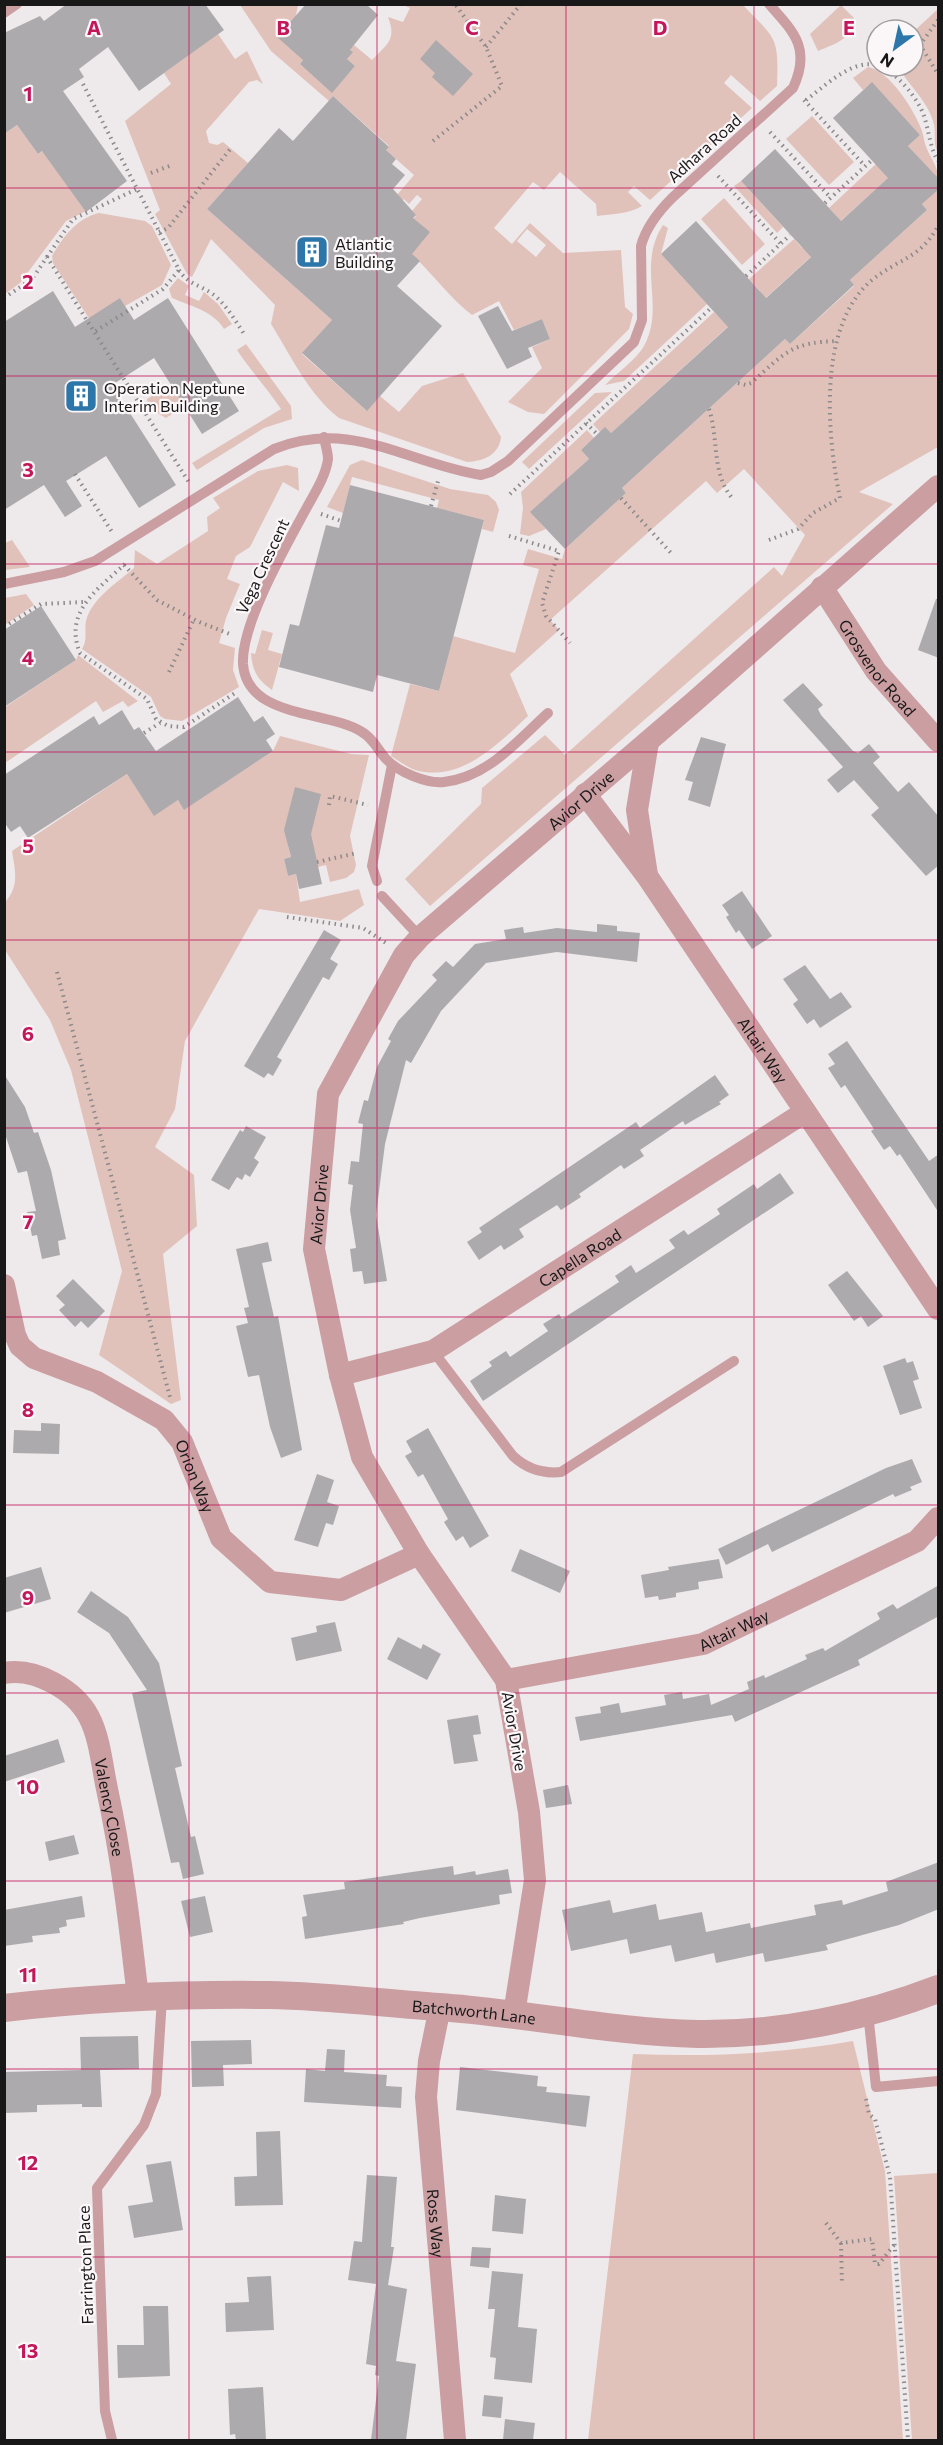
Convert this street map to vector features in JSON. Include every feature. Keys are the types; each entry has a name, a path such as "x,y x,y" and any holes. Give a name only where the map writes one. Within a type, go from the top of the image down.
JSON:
{"street":[{"name":"Avior Drive","path":"514,2014 535,1880 530,1822 506,1680 419,1554 362,1457 340,1374 314,1248 328,1094 404,955 420,937 648,742 939,486"},
{"name":"Grosvenor Road","path":"822,587 876,671 939,741"},
{"path":"647,876 637,810 648,742"},
{"name":"Altair Way","path":"585,794 647,876 939,1309"},
{"name":"Capella Road","path":"340,1374 433,1351 806,1112"},
{"name":"Orion Way","path":"4,1285 15,1335 13,1350 98,1382 164,1420 182,1442 221,1538 270,1582 341,1590 419,1554"},
{"name":"Altair Way","path":"506,1680 703,1644 908,1546 930,1531 939,1518"},
{"name":"Valency Close","path":"4,1673 15,1671 31,1674 59,1686 74,1697 89,1717 98,1747 150,1997"},
{"name":"Batchworth Lane","path":"4,2008 150,1997 270,1995 514,2014 634,2030 697,2034 747,2033 795,2027 867,2012 939,1989"},
{"name":"Ross Way","path":"440,2007 429,2061 426,2097 455,2440"}],"lane":[{"path":"4,13 17,4"},
{"path":"769,4 797,38 802,52 800,70 793,88"},
{"name":"Adhara Road","path":"443,466 481,475 499,468 634,342 639,333 642,311 641,255 644,235 663,206 793,88"},
{"path":"4,584 64,572 96,561 274,449 289,443 324,436 366,442 443,466"},
{"name":"Vega Crescent","path":"249,684 244,667 246,640 271,576 324,474 328,455 324,436"},
{"path":"249,684 271,703 363,732 392,765 436,782 472,776 490,765 548,712"},
{"path":"377,881 372,870 392,765"},
{"path":"382,896 420,937"},
{"path":"433,1351 513,1456 521,1464 548,1473 561,1472 734,1361"},
{"name":"Farrington Place","path":"112,2440 105,2411 97,2188 144,2125 156,2094 150,1997"},
{"path":"867,2012 876,2087 939,2081"}],"path":[{"path":"433,141 502,86 486,47 455,4"},
{"path":"486,47 521,4"},
{"path":"939,20 920,45 939,74"},
{"path":"894,78 913,96 923,113 932,152 939,161"},
{"path":"83,84 178,270 184,279 207,290 223,303 244,334"},
{"path":"793,88 865,166"},
{"path":"770,132 831,198"},
{"path":"159,232 168,228 231,148"},
{"path":"825,203 872,160"},
{"path":"151,173 172,165"},
{"path":"708,165 781,244"},
{"path":"4,298 32,279 73,219 138,189"},
{"path":"769,540 798,529 813,513 840,498 831,449 831,386 838,341 850,309 860,293 873,279 921,250 939,226"},
{"path":"746,276 790,235"},
{"path":"47,257 198,497"},
{"path":"94,332 163,289 178,270"},
{"path":"510,494 711,308"},
{"path":"738,383 746,386 751,383 789,349 799,345 838,341"},
{"path":"709,409 715,427 718,470 723,487 733,499"},
{"path":"586,423 597,435"},
{"path":"431,506 443,466"},
{"path":"621,498 671,553"},
{"path":"323,515 340,521"},
{"path":"508,536 559,551 542,603 546,616 570,643"},
{"path":"124,565 149,594 194,619 246,640"},
{"path":"4,627 41,604 84,602"},
{"path":"169,672 194,619"},
{"path":"88,658 147,699 160,723 177,728 184,727 249,684"},
{"path":"144,734 160,723"},
{"path":"329,805 330,796 384,808"},
{"path":"317,862 376,848"},
{"path":"287,917 363,928 404,955"},
{"path":"57,972 182,1442"},
{"path":"865,2096 869,2114 875,2119 890,2177 908,2440"},
{"path":"826,2223 841,2243 842,2285"},
{"path":"841,2243 872,2239 875,2264 879,2264 895,2245"}],"shaded area":[{"path":"240,5 298,5 296,15 303,60 300,64 332,92 355,66 347,59 352,52 350,49 354,45 372,60 391,36 388,17 403,22 410,8 403,5 743,5 763,25 773,40 777,57 777,86 760,101 731,75 724,83 752,108 650,200 634,186 628,192 642,206 637,209 597,216 596,204 560,172 544,190 533,182 494,228 512,244 530,223 563,253 621,250 625,307 633,314 629,329 544,414 528,412 508,402 542,368 532,347 550,339 542,319 514,330 499,301 472,315 456,301 410,253 412,220 416,216 412,211 422,199 417,195 409,204 404,199 390,214 385,209 414,175 386,150 389,146 333,96 329,101 271,51","holes":["527,229 546,245 536,257 517,241"]},
{"path":"841,5 854,18 850,31 842,40 818,51 810,34"},
{"path":"938,9 938,153 930,113 906,78 925,78 925,21"},
{"path":"218,34 235,59 247,51 263,84 257,80 249,82 206,131 209,143 217,145 223,142 248,163 207,209 332,320 302,354 366,410 380,396 399,412 422,386 463,373 501,437 500,443 490,456 467,462 339,418 328,409 310,387 271,324 275,305 211,239 192,277 187,274 155,214 160,210 125,121 171,84 164,73"},
{"path":"865,69 865,78 887,78 901,93 922,131 926,147 936,167 938,179 908,146 920,135 872,83 863,90 853,78"},
{"path":"812,116 854,162 829,185 786,139"},
{"path":"17,125 38,154 47,148 86,211 66,221 20,283 5,294 4,129 7,132"},
{"path":"876,164 893,174 835,226 838,218 829,208"},
{"path":"741,181 783,227 777,233 734,186"},
{"path":"938,189 938,447 859,492 893,504 430,906 405,879 481,804 482,788 545,735 565,755 774,567 782,576 805,535 744,469 717,493 706,481 550,620 559,630 510,674 528,716 491,749 463,766 432,773 415,770 391,756 410,684 439,691 453,636 515,653 539,569 523,565 528,549 562,559 565,549 626,493 622,488 785,339 790,344 854,286 850,280 927,210 922,204"},
{"path":"724,198 765,244 742,265 701,219"},
{"path":"99,213 145,221 152,226 171,265 162,285 125,306 120,298 94,326 53,263 52,256 71,229 84,219"},
{"path":"663,225 668,228 661,254 707,304 624,381 605,385 641,351 650,331 653,301 652,256 655,241"},
{"path":"794,239 802,248 809,243 816,252 760,303 754,296 760,291 749,279"},
{"path":"178,278 189,286 185,295 199,301 204,292 218,304 232,324 224,329 208,313 172,298 169,289"},
{"path":"714,312 723,321 729,316 733,322 611,433 600,432 593,424"},
{"path":"246,344 291,406 292,419 264,428 197,470 192,463 281,409 237,350"},
{"path":"171,384 184,406 166,418 149,408 147,399"},
{"path":"612,392 529,469 522,462 595,393"},
{"path":"587,430 594,438 581,450 589,459 531,512 546,529 529,536 520,534 523,508 521,492"},
{"path":"362,460 450,489 488,495 496,502 499,510 493,532 482,529 484,520 437,508 439,500 352,477 343,513 327,507 350,465"},
{"path":"287,465 298,468 299,491 283,482 250,547 236,556 227,579 240,584 219,643 235,648 233,670 239,687 182,721 165,719 160,716 151,697 82,649 89,613 99,598 134,568 135,550 157,564 208,531 207,517 220,508 213,498 258,471"},
{"path":"12,540 30,567 5,570 5,543"},
{"path":"26,594 34,605 5,625 5,598"},
{"path":"262,630 273,633 268,650 282,654 272,690 257,674 251,653 255,654"},
{"path":"78,655 138,701 128,707 123,701 103,712 96,701 5,763 5,707 76,660"},
{"path":"280,736 351,754 369,755 350,836 356,865 354,872 346,878 330,882 326,865 318,867 288,846 291,857 284,859 288,876 296,874 300,902 359,889 364,905 340,921 259,909 185,1041 175,1109 155,1147 194,1175 197,1226 163,1254 181,1400 171,1404 99,1355 122,1271 71,1070 50,1020 5,950 4,903 12,891 15,878 12,851 127,774 154,815 178,800 185,809 273,751"},
{"path":"853,2041 885,2171 903,2440 588,2440 633,2054 743,2053 798,2049"},
{"path":"938,2173 938,2440 912,2440 894,2176"}],"building":[{"path":"67,4 205,4 224,30 139,91 108,47 79,69 84,77 63,91 127,181 86,212 42,151 38,154 17,125 4,134 4,33 40,16 44,21"},
{"path":"306,4 366,4 378,15 350,50 353,52 347,59 355,66 332,93 300,64 303,60 277,37"},
{"path":"436,40 473,74 453,96 432,77 435,73 420,59"},
{"path":"872,82 920,135 908,146 939,179 939,189 922,204 927,210 850,280 854,285 790,344 785,339 622,488 626,493 565,549 530,512 589,459 581,450 605,427 611,433 728,327 661,254 696,221 766,298 811,257 741,181 775,149 841,221 888,178 833,118"},
{"name":"Atlantic Building","path":"333,96 389,147 386,150 396,159 392,164 405,175 393,189 416,215 413,218 430,232 412,254 420,261 397,286 442,326 367,411 302,353 332,320 207,209 279,128 293,141"},
{"path":"53,291 75,327 120,298 134,320 168,298 239,411 202,434 154,358 112,385 176,485 139,508 106,456 66,481 82,506 65,517 44,485 4,510 4,322"},
{"path":"498,306 512,331 542,319 550,339 528,348 532,357 507,369 478,316"},
{"path":"350,485 484,520 439,691 377,675 373,692 279,667 290,624 299,626 326,525 339,528"},
{"path":"936,599 939,599 939,658 918,650"},
{"path":"41,606 76,660 4,707 4,630"},
{"path":"803,683 823,705 818,709 821,715 853,751 858,753 869,744 880,757 873,763 898,792 909,782 939,817 939,865 926,876 871,815 879,808 854,780 838,793 827,780 843,767 783,700"},
{"path":"238,697 254,722 263,716 275,734 266,740 273,751 184,810 178,800 154,816 127,774 28,838 20,826 11,832 4,822 4,775 94,716 99,725 122,710 134,730 139,727 156,751"},
{"path":"701,737 726,744 710,807 688,800 693,782 685,780"},
{"path":"295,787 321,794 311,834 322,884 299,889 296,874 288,876 284,859 291,857 284,830"},
{"path":"742,891 772,936 752,949 739,930 736,933 722,905"},
{"path":"597,924 617,926 617,931 640,933 637,962 557,952 486,963 441,1011 411,1063 406,1060 385,1144 376,1215 387,1281 364,1284 362,1271 353,1272 350,1249 356,1248 350,1210 353,1185 348,1184 351,1161 359,1162 363,1124 358,1123 364,1100 368,1101 377,1067 391,1041 388,1039 398,1021 437,980 432,975 446,961 453,967 475,944 506,939 504,930 523,927 524,933 557,928 597,932"},
{"path":"324,930 341,940 330,959 338,964 329,980 323,977 277,1057 282,1060 273,1076 268,1073 264,1078 244,1066"},
{"path":"805,965 830,999 841,992 852,1007 820,1028 814,1019 807,1024 793,1004 798,1000 783,979"},
{"path":"847,1041 929,1161 939,1154 939,1213 900,1154 897,1156 890,1146 884,1150 871,1131 874,1129 845,1085 841,1088 828,1068 835,1064 828,1054"},
{"path":"4,1074 25,1107 34,1133 38,1132 51,1170 66,1239 58,1241 60,1255 42,1259 37,1235 32,1236 27,1212 36,1211 27,1171 18,1173 4,1131"},
{"path":"715,1075 729,1095 719,1102 721,1104 685,1125 683,1121 640,1150 644,1156 624,1169 621,1165 579,1194 581,1197 561,1210 557,1205 519,1229 524,1237 504,1250 501,1245 479,1260 467,1242 482,1232 479,1228 636,1122 640,1128"},
{"path":"246,1126 266,1137 254,1158 259,1162 250,1177 245,1174 242,1180 237,1177 229,1190 211,1180 240,1130 243,1132"},
{"path":"780,1173 794,1193 483,1401 470,1381 492,1366 489,1362 506,1351 510,1357 548,1331 543,1324 559,1314 562,1319 619,1282 615,1276 631,1265 636,1273 675,1248 669,1240 684,1230 688,1235 720,1214 717,1209 754,1184 757,1189"},
{"path":"268,1242 272,1261 262,1263 274,1317 278,1316 302,1450 281,1458 270,1427 259,1375 248,1377 236,1326 248,1323 244,1308 249,1307 236,1249"},
{"path":"847,1271 883,1316 868,1327 861,1316 854,1321 828,1285"},
{"path":"73,1279 105,1311 88,1328 81,1321 75,1327 59,1310 65,1305 56,1296"},
{"path":"905,1358 907,1363 913,1361 919,1379 913,1381 922,1408 900,1415 883,1366"},
{"path":"41,1423 60,1424 59,1454 13,1453 14,1430 41,1431"},
{"path":"428,1428 489,1536 470,1548 463,1536 456,1541 444,1522 448,1519 423,1474 418,1477 405,1456 412,1452 406,1441"},
{"path":"912,1459 922,1482 910,1487 912,1490 895,1497 893,1494 772,1552 768,1544 726,1565 718,1549 886,1468"},
{"path":"317,1474 334,1480 327,1502 339,1506 333,1525 326,1523 318,1547 294,1540"},
{"path":"520,1549 570,1571 560,1593 511,1571"},
{"path":"719,1559 723,1578 698,1582 699,1589 676,1593 676,1597 659,1600 658,1596 645,1598 641,1575 669,1570 668,1567"},
{"path":"41,1567 51,1599 4,1613 4,1578"},
{"path":"939,1585 939,1616 858,1660 860,1665 735,1722 732,1715 580,1741 575,1717 601,1713 600,1707 619,1703 621,1713 666,1705 664,1695 682,1692 683,1699 709,1694 711,1705 749,1689 747,1682 764,1675 765,1678 807,1659 805,1655 823,1648 825,1651 880,1619 877,1613 893,1604 897,1609"},
{"path":"91,1591 128,1617 159,1663 182,1766 175,1768 191,1837 195,1836 204,1874 183,1879 179,1862 171,1863 132,1693 147,1690 109,1633 77,1612"},
{"path":"335,1622 342,1651 296,1661 291,1638 317,1632 316,1626"},
{"path":"398,1637 421,1649 423,1644 441,1654 427,1680 387,1659"},
{"path":"478,1715 481,1734 473,1735 478,1761 454,1764 447,1720"},
{"path":"58,1739 65,1762 4,1782 4,1756"},
{"path":"568,1785 572,1804 546,1808 543,1790"},
{"path":"74,1835 79,1854 49,1861 45,1842"},
{"path":"939,1862 939,1909 899,1925 826,1945 828,1950 765,1962 763,1953 716,1963 714,1953 675,1962 671,1945 630,1954 627,1939 571,1951 562,1910 610,1900 613,1913 656,1904 659,1920 702,1912 706,1932 750,1923 751,1928 816,1915 814,1905 842,1900 843,1905 888,1891 886,1882"},
{"path":"453,1866 454,1875 475,1871 476,1875 508,1869 512,1893 499,1895 500,1904 420,1918 403,1922 404,1924 305,1939 302,1917 307,1916 303,1895 345,1889 344,1882"},
{"path":"82,1896 85,1917 66,1920 67,1926 59,1928 60,1933 32,1936 33,1942 4,1946 4,1910"},
{"path":"205,1896 213,1932 190,1937 181,1901"},
{"path":"138,2036 139,2069 100,2070 102,2107 82,2107 82,2104 37,2105 37,2112 4,2113 4,2072 81,2070 80,2037"},
{"path":"251,2040 252,2064 223,2065 224,2086 192,2087 191,2041"},
{"path":"327,2049 345,2050 344,2072 387,2075 386,2086 402,2087 401,2108 304,2102 306,2069 325,2071"},
{"path":"460,2067 538,2076 537,2086 547,2087 546,2092 590,2096 586,2127 456,2110"},
{"path":"280,2131 283,2205 235,2206 234,2177 257,2176 256,2132"},
{"path":"171,2161 183,2230 134,2238 128,2206 153,2202 146,2165"},
{"path":"367,2175 397,2177 391,2247 394,2247 388,2285 407,2289 396,2361 416,2364 406,2440 371,2440 379,2376 375,2375 376,2366 366,2364 376,2284 348,2280 354,2241 362,2242"},
{"path":"495,2195 526,2199 523,2234 492,2231"},
{"path":"472,2247 491,2248 489,2268 470,2266"},
{"path":"492,2271 523,2274 518,2327 537,2329 532,2383 494,2379 496,2358 490,2357 495,2309 488,2309"},
{"path":"271,2276 274,2330 226,2332 225,2303 249,2302 247,2277"},
{"path":"143,2306 168,2306 170,2376 118,2378 117,2345 144,2345"},
{"path":"263,2387 266,2440 236,2440 235,2434 230,2435 228,2389"},
{"path":"484,2395 503,2397 501,2418 482,2416"},
{"path":"505,2419 535,2423 533,2440 503,2440"}],"place":[{"name":"Atlantic Building","path":"312,252"},
{"name":"Operation Neptune Interim Building","path":"81,396"}]}
